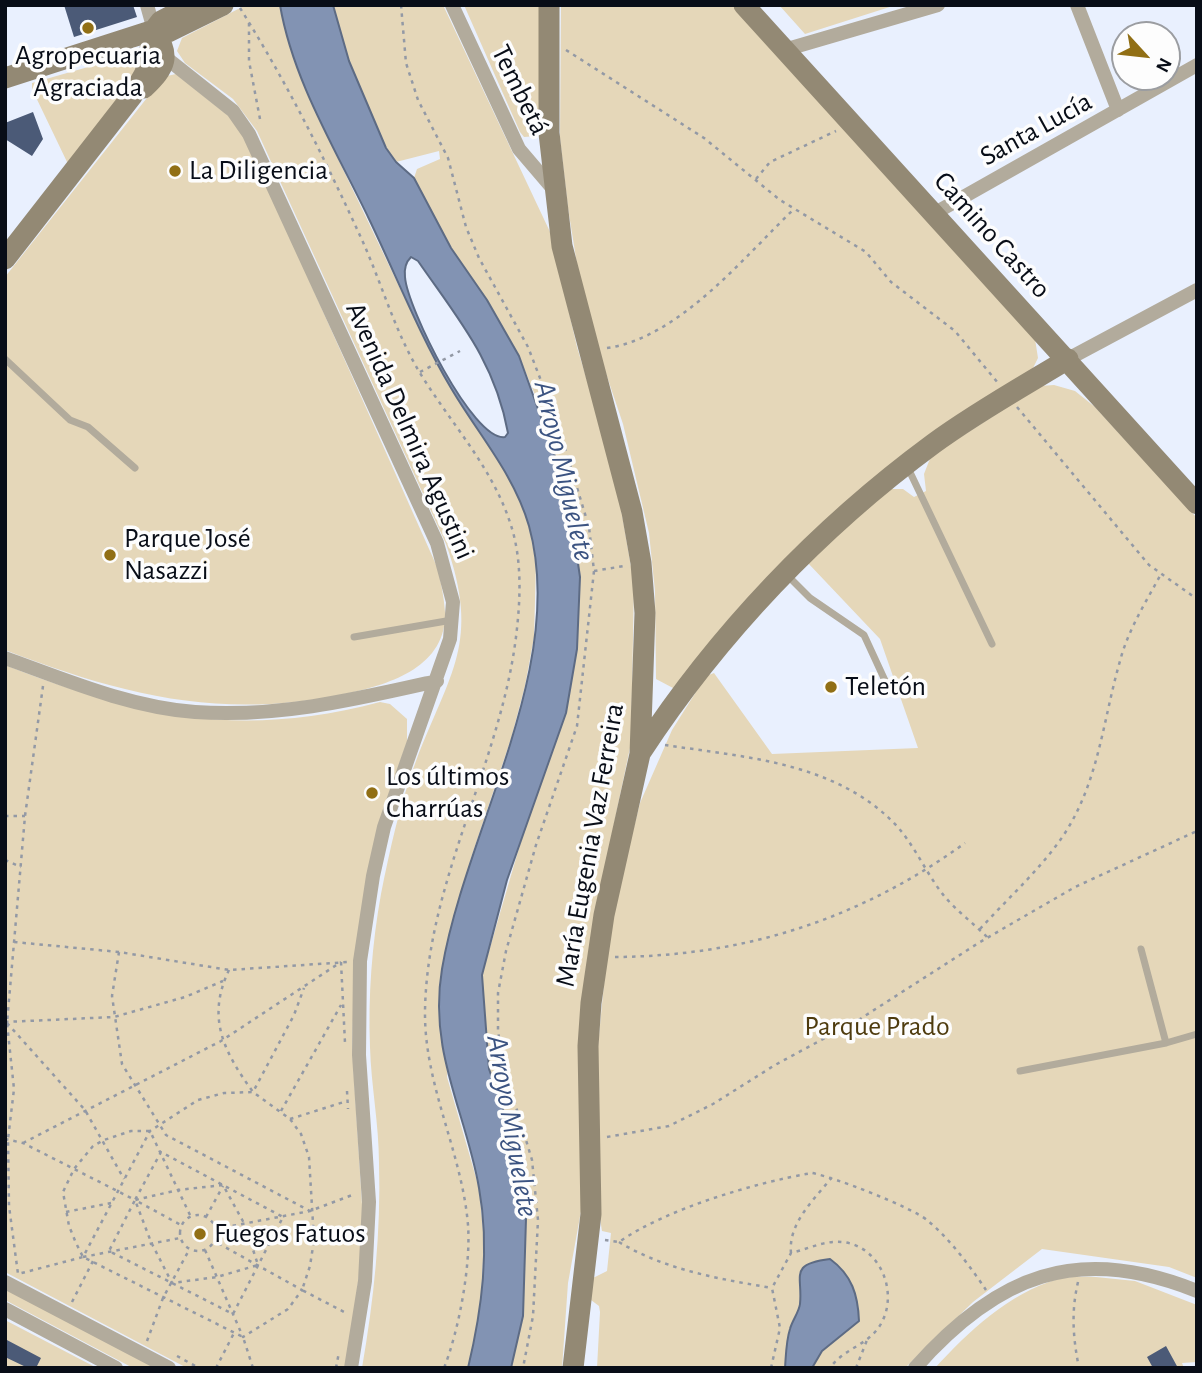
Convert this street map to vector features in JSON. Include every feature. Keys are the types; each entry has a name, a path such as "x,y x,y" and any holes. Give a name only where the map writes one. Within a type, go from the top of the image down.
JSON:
{"street":[{"path":"132,96 153,79 165,57 147,5"},
{"path":"6,258 132,96 145,73 154,30 162,21 192,5"},
{"path":"5,78 154,30 168,32 223,5"},
{"name":"Tembetá","path":"452,5 519,149 554,190"},
{"name":"María Eugenia Vaz Ferreira","path":"549,5 549,133 562,246 629,499 641,563 645,672 644,748 596,958 588,1046 590,1237 573,1368"},
{"name":"Camino Castro","path":"744,5 1197,504"},
{"path":"784,50 938,5"},
{"path":"1077,5 1118,110"},
{"name":"Avenida Delmira Agustini","path":"165,57 233,111 249,134 438,543 450,584 453,620 446,658 399,778 384,827 369,897 360,961 359,1055 369,1192 368,1241 351,1368"},
{"name":"Santa Lucía","path":"935,214 1197,65"},
{"path":"644,748 714,654 785,573 847,514 906,465 1068,359 1197,290"},
{"path":"5,658 107,694 192,712 226,713 322,706 438,681"},
{"path":"915,1368 954,1329 992,1299 1031,1278 1081,1269 1146,1276 1197,1291"},
{"path":"5,1282 169,1368"},
{"path":"5,1309 116,1368"}],"lane":[{"path":"5,359 70,420 88,427 135,468"},
{"path":"906,465 992,644"},
{"path":"785,573 810,598 863,635 888,687"},
{"path":"354,637 453,620"},
{"path":"1141,949 1166,1043"},
{"path":"1020,1072 1166,1043 1197,1034"}],"path":[{"path":"401,5 406,63 418,100 448,158 466,227 479,258 528,347 557,422 589,527 594,571 577,726 536,845 506,951 498,993 498,1031 504,1067 532,1160 538,1220 533,1316 523,1368"},
{"path":"249,23 249,61 260,119 249,134"},
{"path":"548,39 704,138 794,209 866,252 891,282 955,331 1149,565 1197,599"},
{"path":"756,179 770,162 852,123"},
{"path":"590,351 612,348 646,336 683,314 794,209"},
{"path":"421,372 460,351"},
{"path":"594,571 641,563"},
{"path":"980,930 1065,833 1096,766 1127,642 1161,574"},
{"path":"45,672 25,816 6,1023 14,1088 7,1139 9,1206 18,1274 109,1251 180,1238"},
{"path":"644,748 794,766 826,776 854,791 895,824 946,898 988,937"},
{"path":"5,816 25,816"},
{"path":"589,1139 669,1126 860,1019 988,937 1095,877 1197,831"},
{"path":"596,958 656,956 698,950 814,926 926,871 965,843"},
{"path":"5,860 21,867"},
{"path":"14,942 119,952 229,970 360,961"},
{"path":"119,952 112,996 122,1064 160,1127 166,1135 310,1210"},
{"path":"23,1143 222,1041 341,962"},
{"path":"341,962 345,1052"},
{"path":"229,970 219,1003 222,1041 231,1062 253,1092 281,1111 301,1134 309,1157 310,1210 314,1240 310,1266 302,1290 288,1309 243,1337"},
{"path":"6,1023 114,1017 185,997 224,981"},
{"path":"253,1092 294,1014 304,988"},
{"path":"281,1111 343,1002"},
{"path":"6,1023 85,1110 125,1180"},
{"path":"347,1089 349,1115"},
{"path":"243,1337 83,1257 66,1212 63,1192 74,1169 93,1146 104,1140 131,1130 150,1131 160,1127 198,1100 225,1093 253,1092"},
{"path":"290,1119 362,1099"},
{"path":"83,1257 150,1131"},
{"path":"150,1131 190,1215"},
{"path":"7,1139 23,1143 181,1225"},
{"path":"161,1152 283,1217"},
{"path":"109,1251 161,1152"},
{"path":"619,1242 642,1226 692,1207 793,1177 812,1174 832,1177 926,1219 974,1272 992,1299"},
{"path":"771,1368 780,1328 772,1288 791,1253 789,1237 795,1225 832,1177"},
{"path":"135,1200 178,1190 223,1185"},
{"path":"206,1217 223,1185"},
{"path":"223,1185 245,1224 258,1265"},
{"path":"216,1229 283,1217 357,1194 357,1205"},
{"path":"135,1200 151,1242 172,1283"},
{"path":"66,1212 112,1202"},
{"path":"189,1250 205,1250 214,1241 216,1229 206,1217 190,1215"},
{"path":"189,1250 180,1238 181,1225 190,1215"},
{"path":"233,1314 283,1217"},
{"path":"590,1237 619,1242 641,1255 713,1277 772,1288"},
{"path":"214,1241 347,1313 349,1301"},
{"path":"791,1253 834,1242 849,1244 874,1259 888,1282 890,1296 880,1327 867,1340 840,1354 830,1368"},
{"path":"141,1353 163,1298 189,1250"},
{"path":"205,1250 243,1337 253,1368"},
{"path":"109,1251 233,1314"},
{"path":"66,1314 93,1261"},
{"path":"172,1283 217,1277 258,1265"},
{"path":"1079,1368 1072,1335 1073,1304 1081,1269"},
{"path":"216,1368 234,1334"},
{"path":"856,1368 867,1340"}],"green space":[{"path":"280,5 317,115 408,305 451,388 514,485 529,526 536,564 534,637 525,686 511,739 470,861 447,1077 479,1188 484,1241 480,1318 468,1368 362,1368 373,1291 379,1214 379,1148 370,1028 375,932 388,860 405,793 457,656 461,633 461,607 456,578 446,544 257,131 233,99 185,63 177,51 182,38 242,7"},
{"path":"333,5 443,5 551,234 577,347 615,474 634,584 631,743 610,843 583,1200 568,1283 562,1368 511,1368 523,1316 526,1219 503,1109 489,1069 482,975 577,649 580,577 571,516 540,407 519,356 487,300 451,248 414,178 417,169 440,159 439,151 396,162 358,87"},
{"path":"464,5 545,5 540,132 537,136 524,137 520,132"},
{"path":"561,5 733,5 1035,339 1038,358 1032,370 947,428 682,686 673,688 656,679 655,591 649,533 623,424 584,308 560,138"},
{"path":"779,5 896,5 805,34"},
{"path":"130,55 142,60 143,68 68,164 32,89 32,83"},
{"path":"176,74 230,117 242,130 438,569 445,612 443,631 437,646 427,659 413,669 382,684 303,701 216,704 132,691 90,680 5,650 5,277 154,89 167,76"},
{"name":"Parque Prado","path":"1054,385 1075,391 1095,407 1197,518 1197,1278 1169,1267 1042,1249 973,1302 905,1368 597,1368 600,1312 599,1306 591,1300 593,1278 607,1271 611,1233 602,1231 601,1225 597,1056 610,922 640,803 672,730 706,676 714,673 772,754 918,748 880,639 807,562 889,489 903,489 914,497 926,491 924,474 931,456 1040,386"},
{"path":"5,665 100,698 190,717 281,719 329,713 380,702 390,704 407,719 407,742 391,787 355,968 352,1046 364,1236 347,1368 187,1368 5,1272"},
{"path":"1096,1277 1135,1281 1197,1305 1197,1362 1182,1363 1184,1368 935,1368 990,1315 1022,1294 1058,1279"},
{"path":"5,1288 157,1368 133,1368 5,1300"},
{"path":"5,1320 97,1368 5,1368"}],"water":[{"path":"280,5 333,5 349,61 386,148 396,162 414,178 451,248 487,300 519,356 556,459 571,516 580,577 577,649 566,713 507,880 482,975 489,1069 503,1109 526,1219 523,1316 511,1368 468,1368 483,1279 484,1234 473,1160 444,1055 439,999 442,969 454,916 525,692 535,635 537,580 529,526 505,472 428,347 317,115 286,33","holes":["411,257 418,261 461,322 484,362 502,407 508,433 505,437 492,433 476,418 429,342 405,277 409,259"]},
{"path":"830,1259 849,1279 857,1303 859,1321 822,1351 812,1368 785,1368 789,1334 800,1304 800,1273 808,1264"}],"building":[{"path":"64,5 133,5 137,17 74,37"},
{"path":"33,112 43,139 32,156 5,139 5,123"},
{"path":"5,1339 41,1358 36,1368 28,1368 5,1357"},
{"path":"1166,1346 1178,1368 1153,1368 1147,1357"}],"place":[{"name":"Agropecuaria Agraciada","path":"88,28"},
{"name":"La Diligencia","path":"175,171"},
{"name":"Parque José Nasazzi","path":"110,555"},
{"name":"Teletón","path":"831,687"},
{"name":"Los últimos Charrúas","path":"372,793"},
{"name":"Fuegos Fatuos","path":"200,1234"}],"water label":[{"name":"Arroyo Miguelete","path":"564,471"},
{"name":"Arroyo Miguelete","path":"512,1126"}]}
